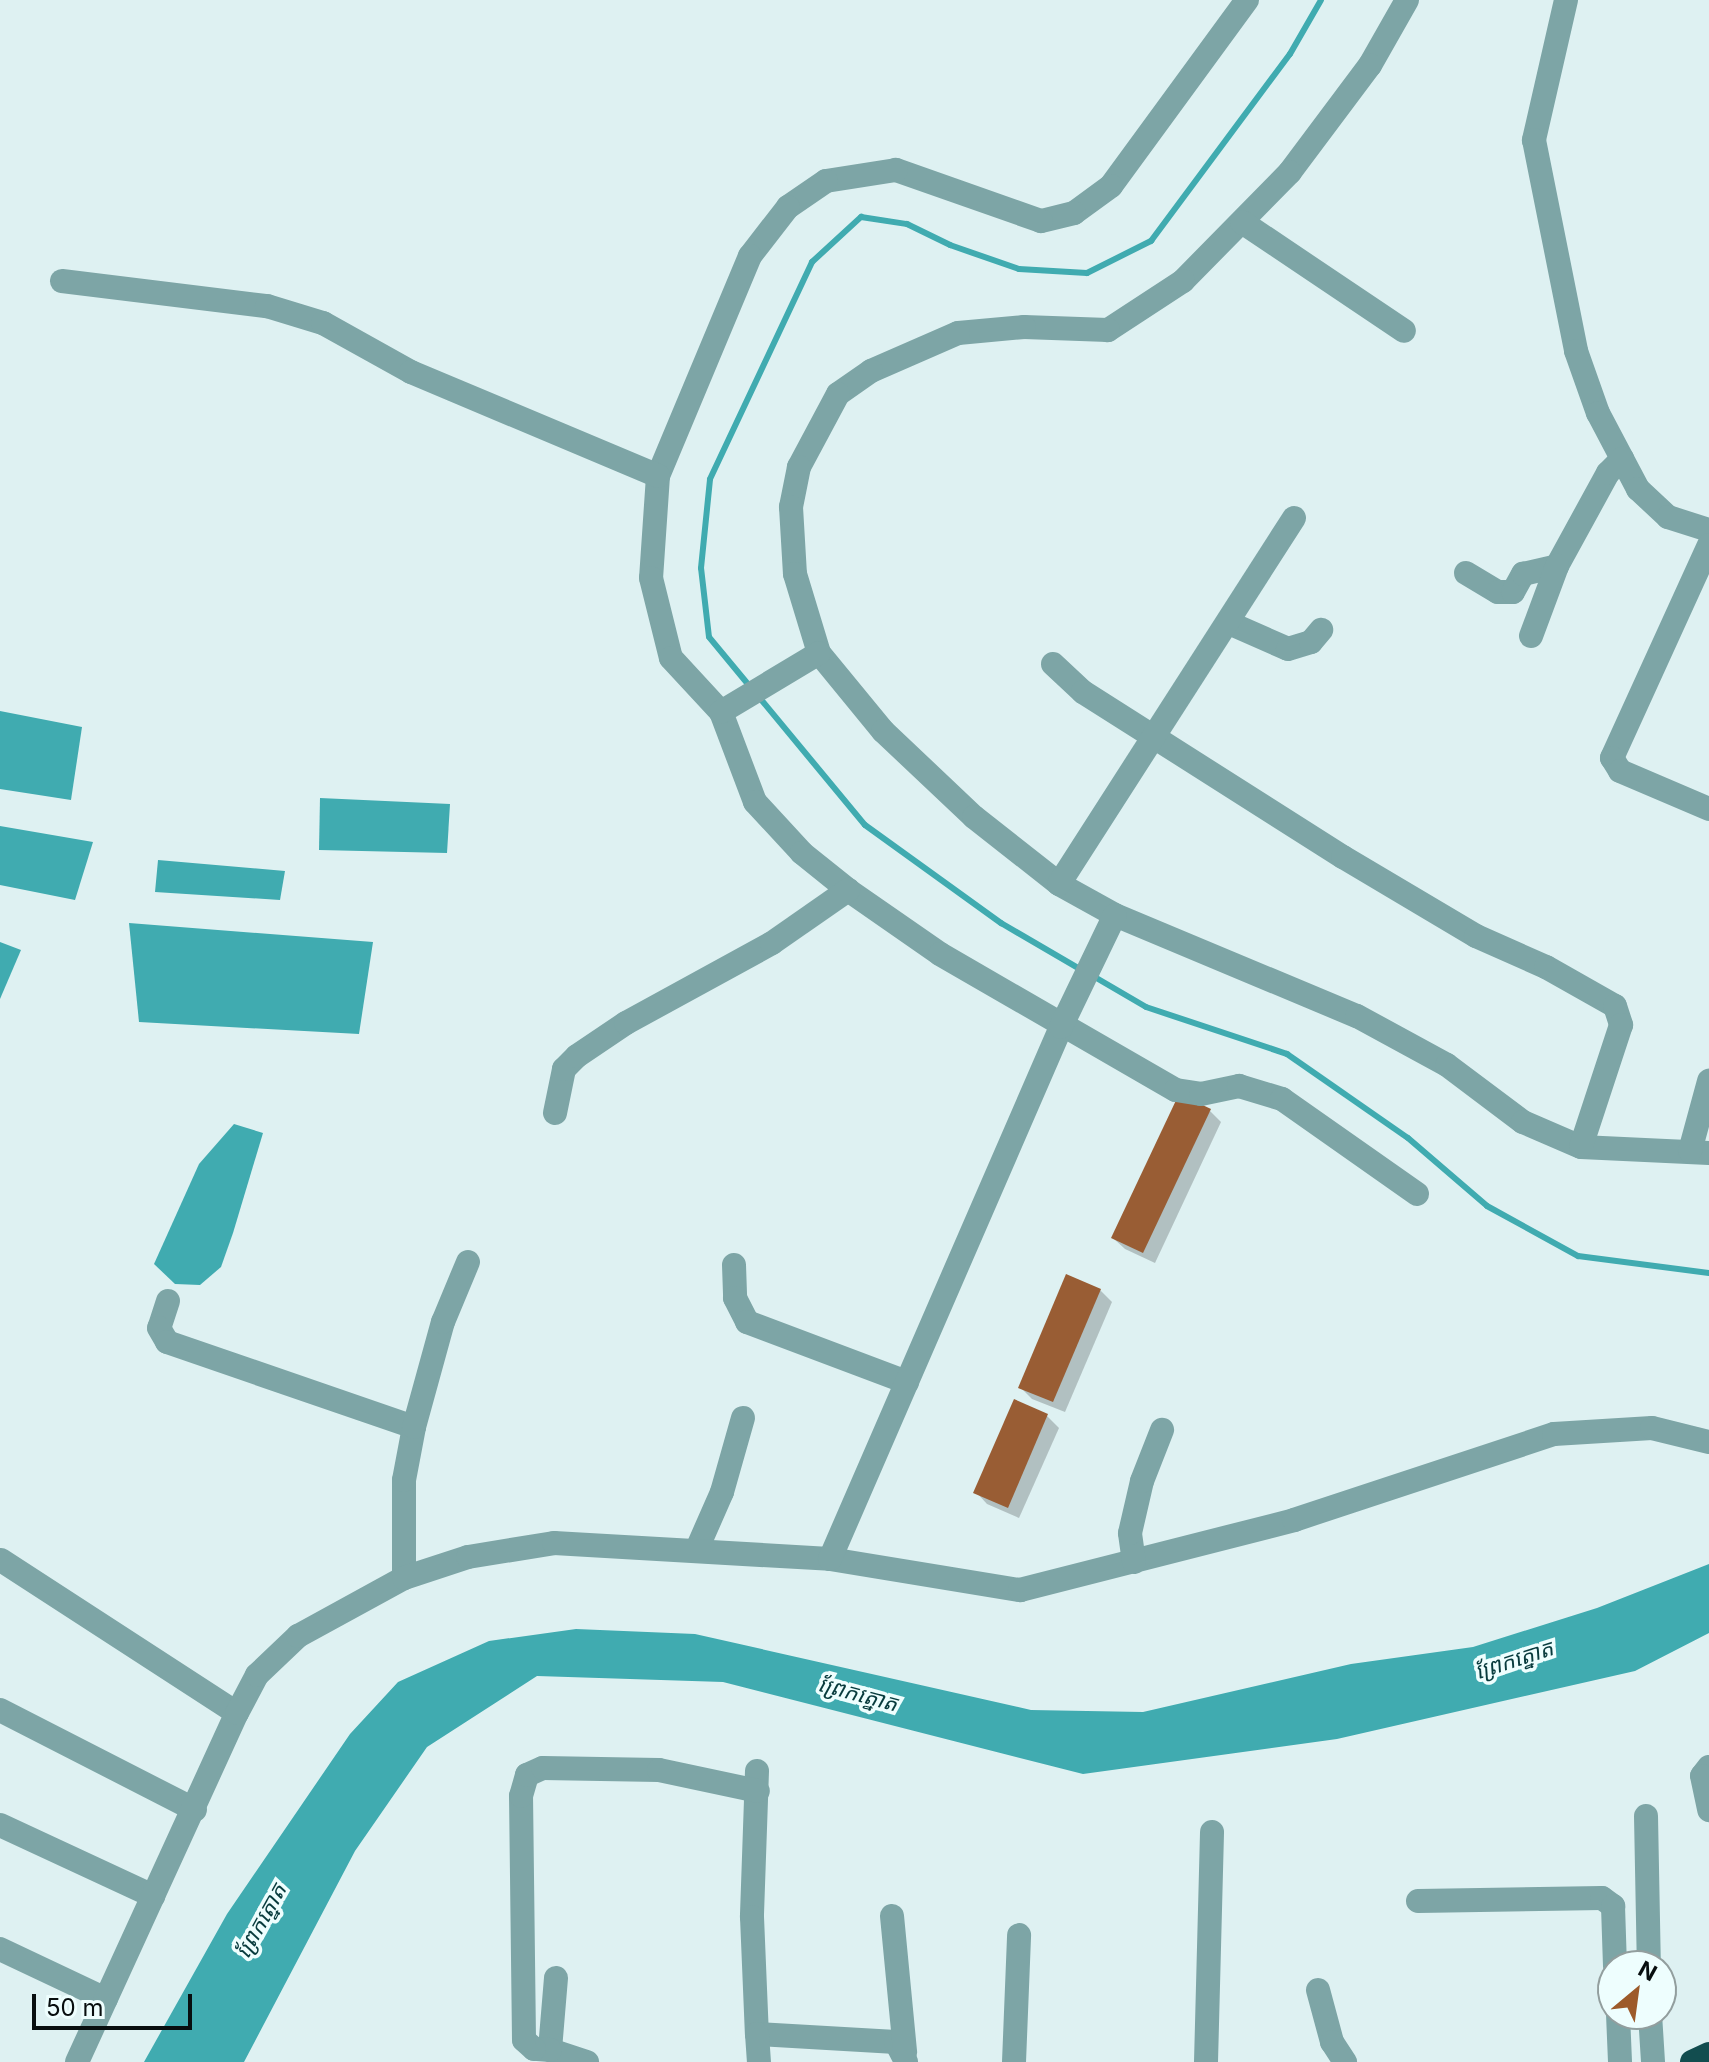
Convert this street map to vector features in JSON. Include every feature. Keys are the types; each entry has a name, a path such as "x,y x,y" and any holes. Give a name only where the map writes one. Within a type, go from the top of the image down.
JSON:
{"highway":[{"path":"1692,2062 1709,2054"}],"street":[{"path":"1247,0 1111,186 1074,213 1041,221 896,170 826,181 788,207 750,256 658,476 651,578 671,658 721,712 755,802 802,853 848,890 1061,1027 1176,1090 1201,1094 1239,1086 1282,1099 1417,1194"},
{"path":"1407,0 1352,89 1290,172 1183,281 1108,330 1024,327 958,333 871,371 838,394 814,431 791,507 795,574 819,653 883,731 974,817 1059,884 1115,915 1357,1016 1447,1065 1523,1122 1581,1147 1700,1152 1709,1081"},
{"path":"1566,0 1534,140 1576,351 1598,413 1638,489 1668,517 1709,530"},
{"path":"1242,222 1404,331"},
{"path":"62,281 267,306 323,323 411,372 658,476"},
{"path":"1531,636 1557,566 1608,473 1622,459"},
{"path":"1059,884 1294,518"},
{"path":"1709,545 1612,758 1620,771 1709,809"},
{"path":"1466,573 1498,592 1513,592 1523,574 1557,566"},
{"path":"1229,623 1288,649 1311,642 1321,630"},
{"path":"721,712 819,653"},
{"path":"1053,664 1083,692 1413,900 1615,1006 1621,1025 1581,1147"},
{"path":"555,1113 564,1069 588,1047 772,943 848,890"},
{"path":"830,1559 1061,1027 1115,915"},
{"path":"404,1578 404,1480 414,1427 443,1322 468,1262"},
{"path":"734,1265 735,1298 747,1322 907,1382"},
{"path":"168,1301 159,1328 167,1342 414,1427"},
{"path":"697,1549 722,1492 743,1418"},
{"path":"77,2062 257,1675 298,1636 404,1578 468,1557 554,1543 830,1559 1020,1590 1294,1520 1554,1434 1652,1428 1709,1442"},
{"path":"1134,1562 1130,1533 1142,1481 1162,1430"},
{"path":"1,1560 237,1713"},
{"path":"0,1710 195,1810"},
{"path":"1709,1767 1702,1776 1709,1810"},
{"path":"587,2062 550,2050 534,2049 524,2040 521,1796 527,1775 543,1768 659,1770 758,1781 752,1917 759,2062"},
{"path":"1646,1816 1649,1950"},
{"path":"0,1825 153,1896"},
{"path":"1206,2062 1212,1832"},
{"path":"1418,1901 1602,1898 1613,1906 1614,1950"},
{"path":"892,1916 905,2057"},
{"path":"1014,2062 1019,1935"},
{"path":"0,1949 106,1999"},
{"path":"550,2050 556,1978"},
{"path":"1318,1990 1332,2042 1345,2062"},
{"path":"1619,2030 1620,2062"},
{"path":"1651,2030 1653,2062"},
{"path":"757,2034 896,2042 905,2057"}],"water":[{"path":"0,711 82,727 71,800 0,789"},
{"path":"320,798 450,804 447,853 319,850"},
{"path":"0,826 93,842 75,900 0,885"},
{"path":"158,860 285,871 280,900 155,892"},
{"path":"129,923 373,942 359,1034 139,1022"},
{"path":"0,942 21,950 0,999"},
{"path":"234,1124 263,1133 221,1267 200,1285 175,1284 154,1264 199,1164"},
{"name":"ព្រែកត្នោត","path":"1709,1564 1709,1633 1635,1671 1337,1739 1083,1774 723,1682 537,1676 427,1747 355,1851 244,2062 144,2062 227,1914 350,1734 398,1682 489,1641 576,1629 695,1634 1031,1710 1143,1712 1351,1664 1473,1647 1597,1608"}],"building":[{"path":"1179,1094 1211,1109 1143,1253 1111,1238"},
{"path":"1066,1274 1101,1289 1053,1402 1018,1388"},
{"path":"1014,1399 1048,1414 1008,1508 973,1493"}],"waterway":[{"path":"752,689 709,637 701,568 710,479 812,262 861,217 907,224 950,245 1019,269 1087,273 1151,241 1290,54 1321,0"},
{"path":"759,697 865,825 1001,923 1083,971"},
{"path":"1093,976 1146,1007 1287,1054 1408,1138 1487,1206 1578,1256 1709,1273"}]}
